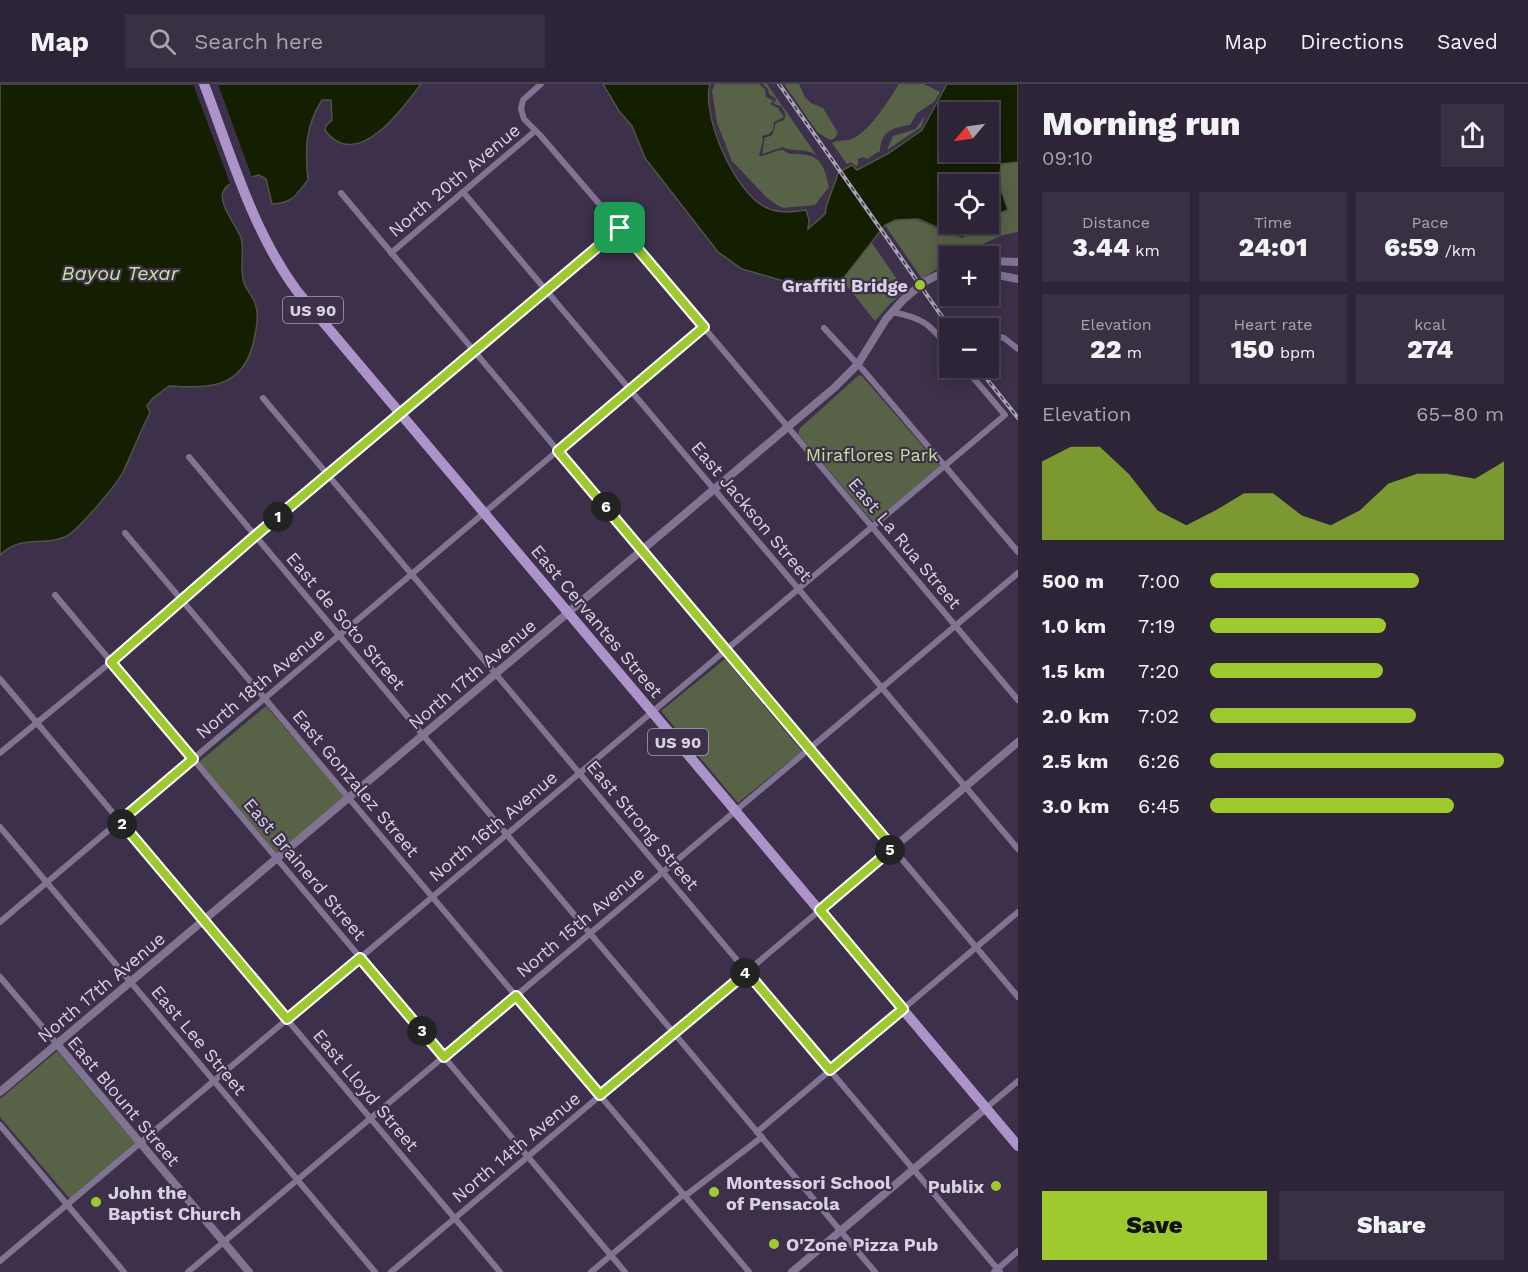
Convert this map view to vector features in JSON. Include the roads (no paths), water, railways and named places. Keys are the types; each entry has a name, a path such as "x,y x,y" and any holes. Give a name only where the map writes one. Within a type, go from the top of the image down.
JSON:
{"main road":[{"name":"East Cervantes Street","path":"204,84 266,242 290,282 1018,1146"}],"street":[{"name":"East La Rua Street","path":"541,84 526,96 521,105 524,119 620,228 1018,700"},
{"name":"North 20th Avenue","path":"391,253 536,130"},
{"name":"East Jackson Street","path":"464,192 1018,849"},
{"path":"341,193 1018,997"},
{"path":"0,753 111,662 255,536 620,228"},
{"path":"999,261 1018,262"},
{"name":"North 17th Avenue","path":"0,1092 834,388 858,364 892,312 924,282 939,274"},
{"path":"999,275 1018,279"},
{"path":"892,312 914,316 924,321 939,337"},
{"name":"North 18th Avenue","path":"0,922 704,327"},
{"path":"824,328 858,364 1018,552"},
{"path":"999,337 1004,338 1018,350"},
{"name":"North 16th Avenue","path":"0,1261 1005,415 974,378"},
{"name":"East Strong Street","path":"263,398 997,1271"},
{"name":"East de Soto Street","path":"189,457 875,1272"},
{"name":"East Gonzalez Street","path":"125,533 749,1272"},
{"name":"North 15th Avenue","path":"188,1272 1018,573"},
{"name":"East Brainerd Street","path":"55,595 625,1272"},
{"name":"East Lloyd Street","path":"0,679 500,1272"},
{"name":"North 14th Avenue","path":"391,1272 1018,742"},
{"name":"East Lee Street","path":"0,827 375,1272"},
{"path":"591,1272 759,1135 830,1070 1018,912"},
{"name":"East Blount Street","path":"0,977 249,1272"},
{"path":"792,1272 1018,1082"},
{"path":"0,1125 124,1272"},
{"path":"997,1271 1018,1251"}],"water":[{"name":"Bayou Texar","path":"0,84 421,84 378,133 364,141 350,145 337,141 325,130 332,120 331,100 322,100 312,120 307,138 308,180 289,200 272,204 266,179 259,175 239,180 226,188 222,197 223,203 241,238 243,277 257,311 251,352 244,365 236,375 226,381 200,387 169,386 152,399 147,406 150,413 123,472 87,517 65,537 16,545 0,555"},
{"path":"603,84 710,84 711,115 716,133 723,152 742,186 754,199 775,211 806,210 809,220 808,229 825,214 838,173 852,165 857,170 889,153 922,130 947,84 1018,84 1018,162 1001,164 999,184 999,174 939,174 939,228 918,219 896,220 885,225 842,280 787,282 742,269 718,252 645,158 632,126 619,111"},
{"path":"999,184 1008,210 999,213"},
{"path":"953,234 972,234 962,238"}],"railway":[{"path":"779,84 943,318"},
{"path":"986,378 1018,418"}],"place":[{"name":"Graffiti Bridge","path":"920,285"},
{"name":"Publix","path":"996,1186"},
{"name":"Montessori School of Pensacola","path":"714,1192"},
{"name":"John the Baptist Church","path":"96,1202"},
{"name":"O'Zone Pizza Pub","path":"774,1244"}],"park label":[{"name":"Miraflores Park","path":"872,454"}]}
